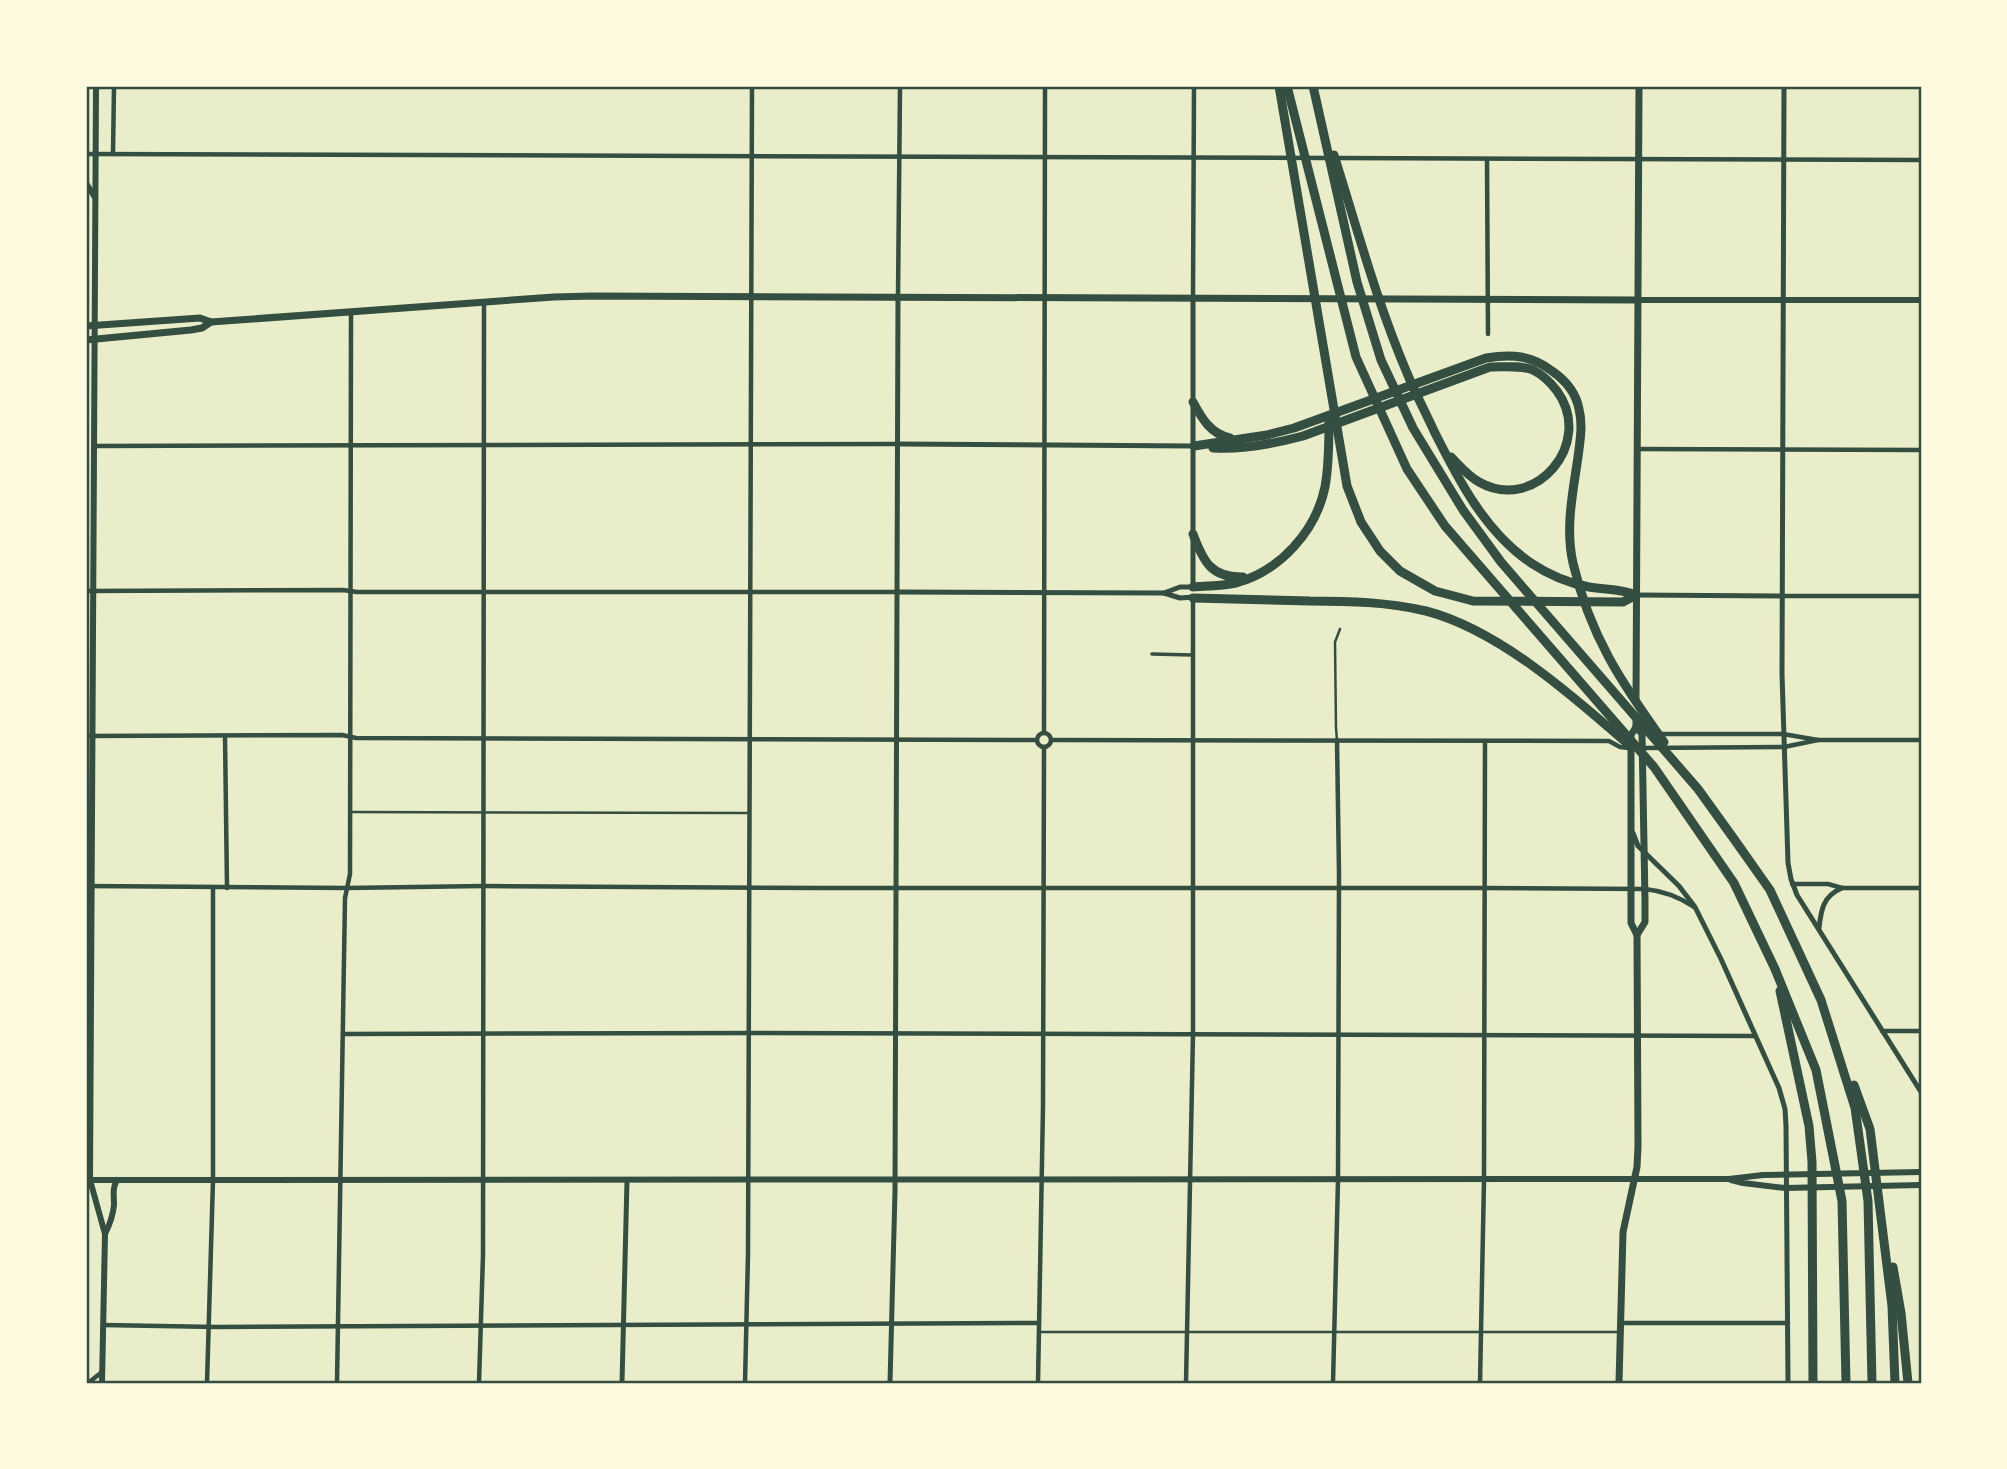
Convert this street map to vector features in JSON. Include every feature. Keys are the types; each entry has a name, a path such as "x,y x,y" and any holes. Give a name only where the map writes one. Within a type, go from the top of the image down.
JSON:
{"highway":[{"path":"1279,86 1347,486 1361,522 1380,551 1400,571 1435,591 1473,601 1623,602 1636,595"},
{"path":"1287,86 1356,358 1407,468 1445,526 1654,767 1734,883 1775,969 1816,1070 1842,1201 1846,1383"},
{"path":"1314,90 1376,290 1407,373 1457,475 1508,546 1531,563 1558,579 1590,587 1623,590 1636,595"},
{"path":"1314,90 1357,282 1381,360 1413,428 1462,510 1501,562 1698,789"},
{"path":"1194,446 1267,435 1294,428 1486,358 1507,355 1542,364 1561,377 1573,392 1579,408 1581,429 1570,513 1570,540 1580,593 1593,628 1625,687 1770,890 1821,1000 1870,1129 1892,1306 1895,1383"},
{"path":"1194,446 1239,448 1272,444 1303,436 1490,367 1513,366 1533,370 1542,376 1551,383 1563,400 1569,420 1568,440 1562,457 1552,471 1542,479 1518,489 1481,483 1464,472 1442,446"},
{"path":"1193,587 1240,582 1274,565 1296,546 1313,521 1325,488 1329,451 1328,381"},
{"path":"1193,402 1209,427 1222,436 1239,440"},
{"path":"1193,534 1203,558 1216,571 1231,577 1252,576"},
{"path":"1193,598 1377,602 1428,612 1466,627 1509,650 1552,681 1654,767"},
{"path":"1775,969 1809,1126 1812,1162 1813,1383"},
{"path":"1821,1000 1855,1108 1867,1191 1872,1383"},
{"path":"1882,1217 1901,1313 1908,1383"}],"main road":[{"path":"96,86 96,325 90,340 93,446 89,591 87,1182 105,1234 102,1383"},
{"path":"1619,1383 1623,1232 1638,1146 1637,936 1631,923 1631,734 1636,727 1639,86"},
{"path":"86,183 95,199"},
{"path":"86,326 200,317 211,322 554,297 1921,300"},
{"path":"158,319 158,334"},
{"path":"90,340 202,328 211,322"},
{"path":"1636,727 1642,734 1646,889 1645,922 1637,936"},
{"path":"87,1182 1729,1180 1785,1174 1921,1172"},
{"path":"105,1234 111,1223 113,1186 117,1180"},
{"path":"1729,1180 1785,1188 1921,1185"}],"street":[{"path":"113,154 114,86"},
{"path":"745,1383 750,887 752,86"},
{"path":"890,1383 895,1180 900,86"},
{"path":"1044,733 1045,86"},
{"path":"1185,1383 1193,1034 1194,86"},
{"path":"1784,86 1782,596 1783,734 1788,863 1792,884 1921,1092"},
{"path":"86,154 1921,160"},
{"path":"1488,159 1488,334"},
{"path":"479,1383 484,1033 484,302"},
{"path":"337,1383 345,898 350,874 351,312"},
{"path":"93,446 1194,446"},
{"path":"1637,449 1921,450"},
{"path":"1164,593 1180,587 1193,587"},
{"path":"89,591 1045,592 1164,593 1180,598 1193,598"},
{"path":"1636,595 1921,596"},
{"path":"1152,654 1192,654"},
{"path":"1044,733 1050,736 1051,740"},
{"path":"1037,740 1038,736 1044,733"},
{"path":"1051,740 1609,741 1620,735 1631,734 1783,734 1818,740 1921,740"},
{"path":"89,736 1037,740"},
{"path":"225,736 227,888"},
{"path":"1037,740 1044,747"},
{"path":"1044,747 1051,740"},
{"path":"1333,1383 1338,1180 1337,740"},
{"path":"1609,741 1620,747 1642,748 1784,747 1818,740"},
{"path":"1479,1383 1484,1180 1485,741"},
{"path":"1038,1383 1044,747"},
{"path":"1631,826 1634,839 1645,854 1668,874 1695,907 1779,1088 1785,1109 1788,1383"},
{"path":"1792,884 1828,884 1842,888 1921,888"},
{"path":"89,886 1646,889 1679,897 1695,907"},
{"path":"207,1383 213,1180 214,888"},
{"path":"1819,928 1823,905 1828,896 1842,888"},
{"path":"1882,1031 1921,1031"},
{"path":"344,1034 749,1032 1755,1035"},
{"path":"622,1383 627,1180"},
{"path":"1620,1323 1788,1323"},
{"path":"103,1325 208,1327 1039,1324"},
{"path":"88,1383 102,1372"}],"lane":[{"path":"1337,740 1335,642 1339,629"},
{"path":"350,812 749,813"},
{"path":"1039,1332 1620,1332"}]}
